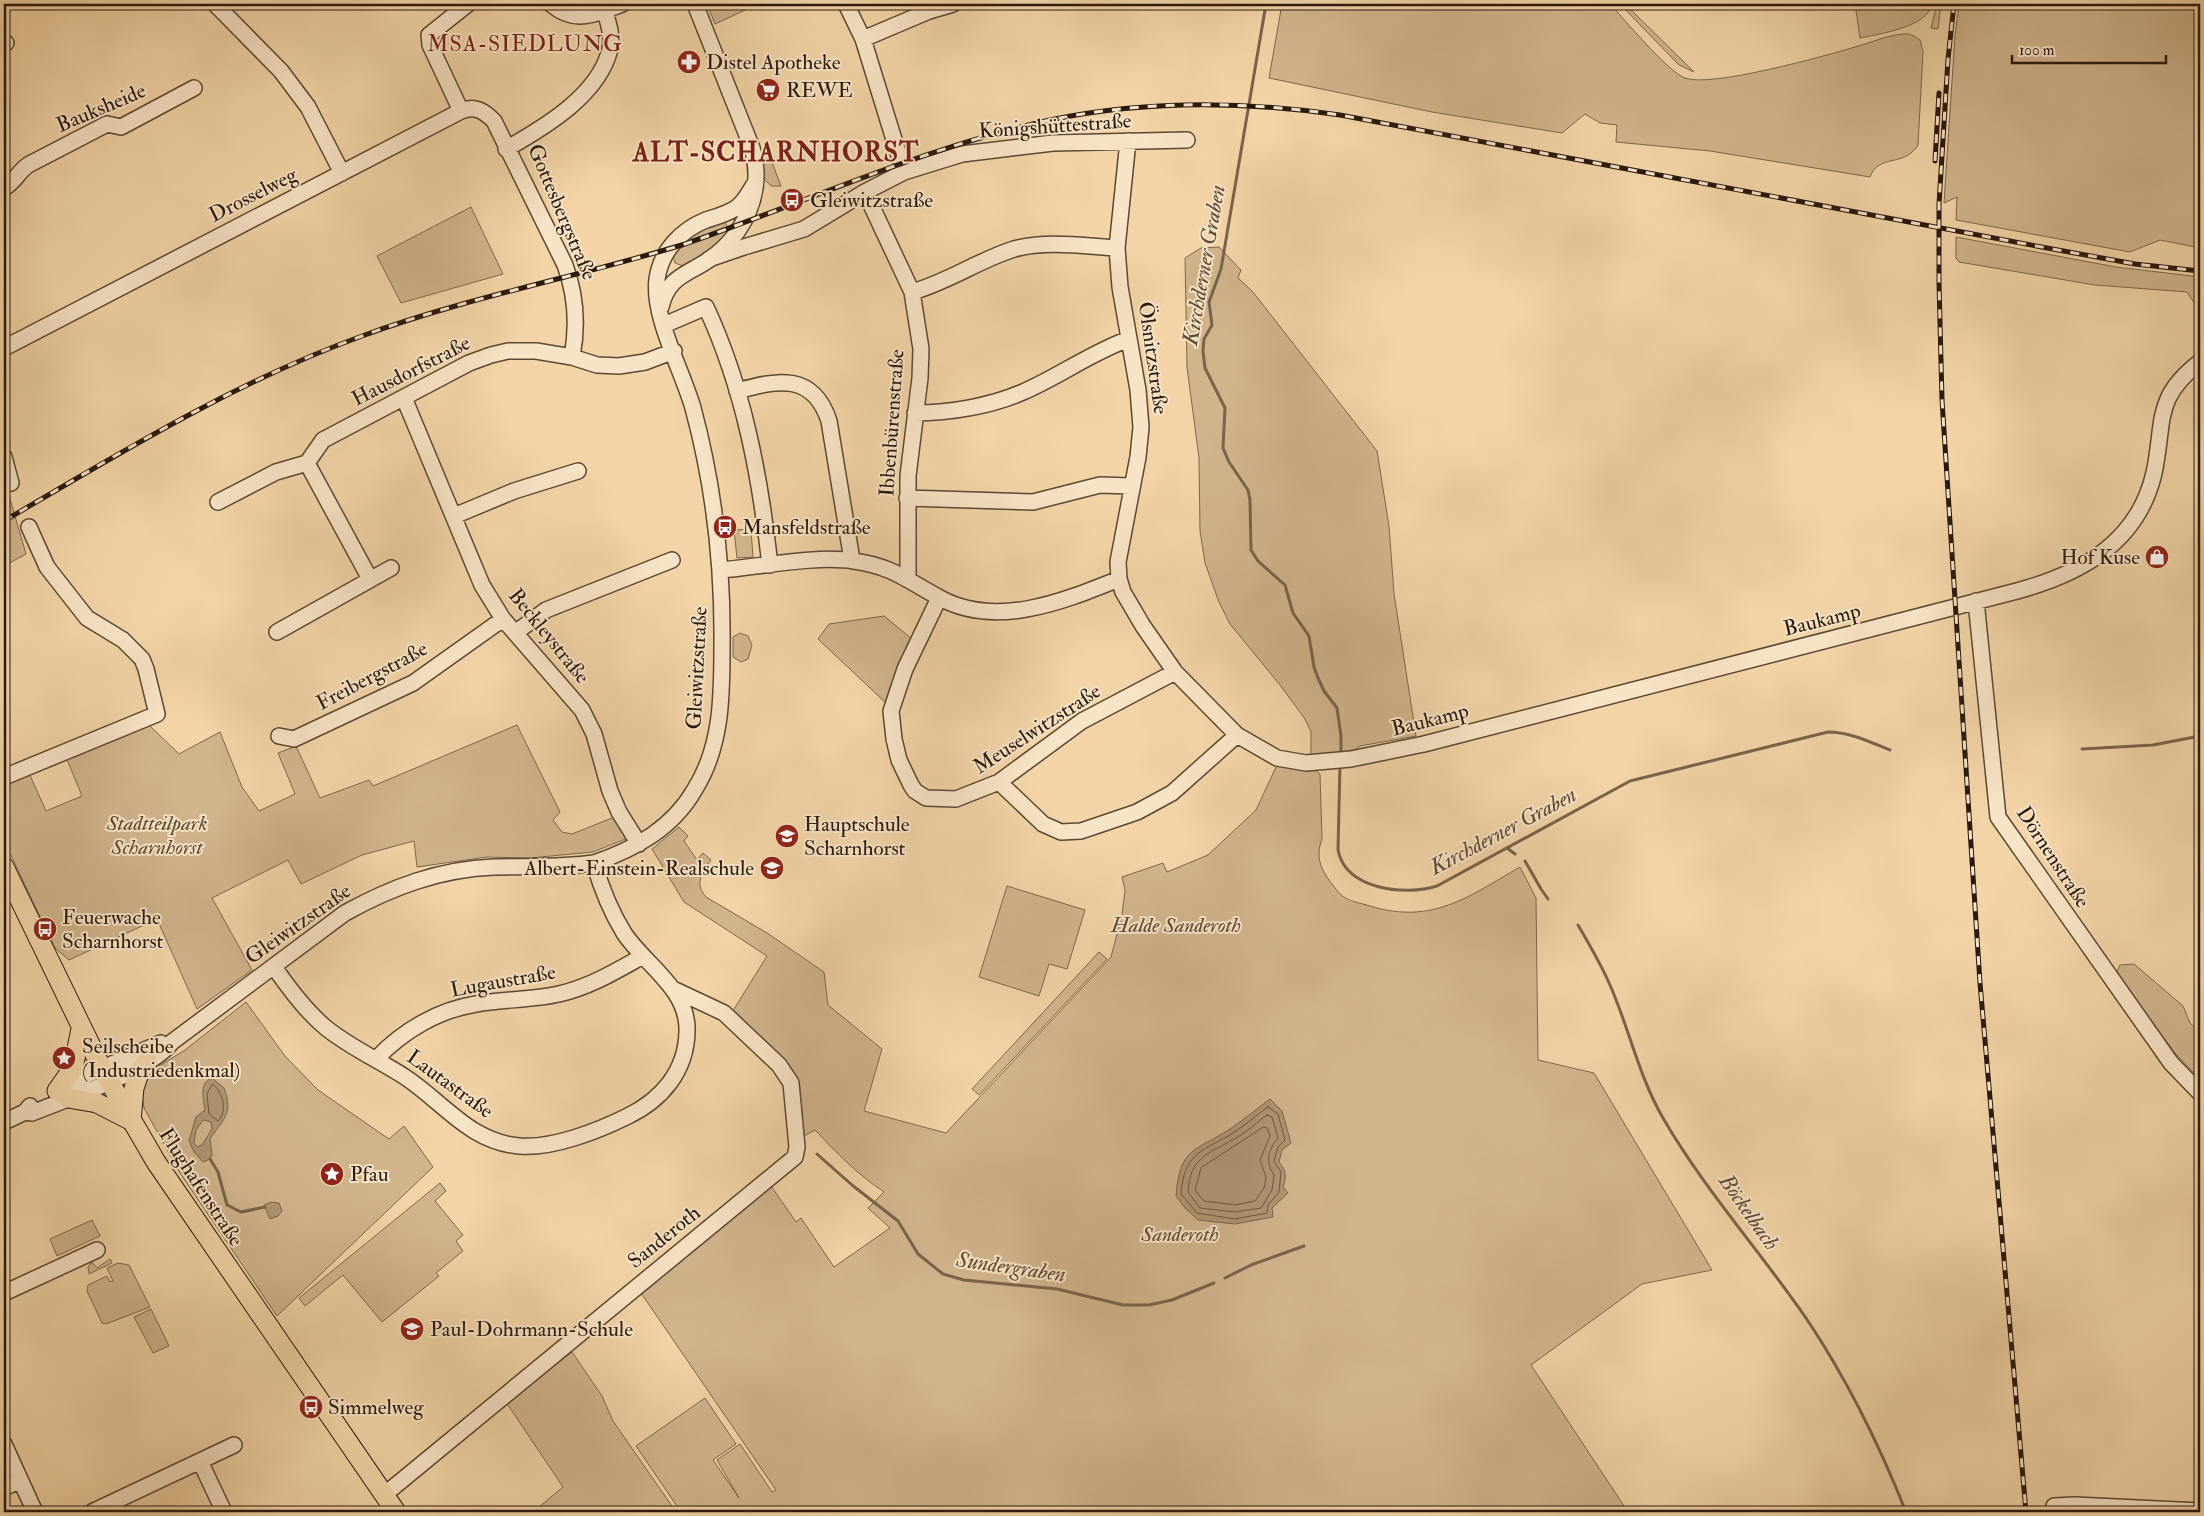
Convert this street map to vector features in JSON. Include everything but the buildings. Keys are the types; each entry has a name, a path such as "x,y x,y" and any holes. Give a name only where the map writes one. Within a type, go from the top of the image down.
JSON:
{"main road":[{"name":"Flughafenstraße","path":"4,867 81,1029 131,1121 172,1187 396,1512"},
{"path":"81,1029 73,1068 62,1095 96,1103 131,1121 134,1088 139,1073 147,1061"}],"street":[{"path":"215,4 281,71 308,108 342,173"},
{"path":"468,4 429,35 430,45 461,111 474,108 487,114 494,122 506,149"},
{"path":"551,4 568,15 576,17 605,11 622,4"},
{"path":"695,4 752,148 756,167 755,196 741,227 722,249 686,272 669,286 662,318 706,307 726,352 747,422 759,481 770,565"},
{"path":"846,4 863,39 904,172"},
{"path":"863,39 929,11 953,4"},
{"name":"Gottesbergstraße","path":"572,357 576,324 573,286 565,264 506,149 568,107 596,78 610,48 611,38 605,11"},
{"name":"Bauksheide","path":"4,188 12,184 20,170 28,165 107,124 121,127 194,88"},
{"name":"Drosselweg","path":"4,348 461,111"},
{"name":"Königshüttestraße","path":"709,259 804,229 865,192 904,172 962,154 1025,144 1187,140"},
{"name":"Ölsnitzstraße","path":"1118,579 1118,562 1138,457 1141,413 1120,287 1117,248 1128,141"},
{"name":"Gleiwitzstraße","path":"105,1075 147,1061 166,1049 172,1042 345,913 371,898 415,881 447,873 485,868 555,867 594,863 638,844 666,825 687,802 704,774 719,725 722,682 721,570 705,460 692,407 656,299 657,284 670,246 680,235 744,202 755,183"},
{"name":"Ibbenbürenstraße","path":"865,192 912,292 921,355 909,456 907,498 908,579"},
{"path":"720,216 757,237 774,239"},
{"path":"912,292 946,281 1017,248 1044,246 1117,248"},
{"path":"664,260 679,271 686,272"},
{"path":"915,413 980,405 1012,396 1034,387 1106,347 1129,339"},
{"name":"Hausdorfstraße","path":"307,463 323,440 469,363 491,355 508,351 536,351 572,357 597,365 619,366 645,362 674,351"},
{"name":"Baukamp","path":"1237,735 1256,747 1284,760 1306,763 1351,759 1424,744 1870,630 2047,582 2091,562 2119,537 2139,511 2147,495 2153,474 2164,408 2169,395 2182,376 2200,362"},
{"name":"Ibbenbürenstraße","path":"737,391 776,381 790,382 804,388 819,401 829,421 852,560"},
{"name":"Beckleystraße","path":"404,398 482,584 503,619 582,710 594,734 610,791 619,812 638,844"},
{"path":"4,457 11,483"},
{"path":"218,502 276,472 307,463 370,580"},
{"path":"454,516 514,491 578,471"},
{"path":"907,498 1033,502 1100,484 1131,486"},
{"path":"4,777 157,714 142,659 123,640 87,618 48,568 29,527"},
{"path":"515,633 546,610 672,560"},
{"path":"721,570 852,560 886,568 939,598 972,609 1012,611 1076,596 1118,579 1133,611 1175,672 1237,735 1172,794 1137,812 1081,831 1061,832 1043,824 999,782"},
{"path":"277,632 392,568"},
{"name":"Meuselwitzstraße","path":"939,598 905,669 891,711 899,760 915,791 926,798 956,799 999,782 1082,721 1175,672"},
{"name":"Dörnenstraße","path":"1976,601 1998,817 2171,1063 2200,1093"},
{"name":"Freibergstraße","path":"279,736 294,739 413,683 503,619"},
{"name":"Lautastraße","path":"274,967 299,1000 325,1028 412,1081 464,1125 489,1139 518,1146 555,1143 622,1119 650,1104 666,1089 683,1060 688,1031 684,1011 673,989 643,956 620,925 594,863"},
{"name":"Lugaustraße","path":"377,1058 406,1033 440,1014 476,1004 537,998 572,991 606,976 643,956"},
{"name":"Sanderoth","path":"384,1496 795,1157 797,1147 791,1083 780,1065 724,1013 701,1000 673,989"},
{"name":"Gleiwitzstraße","path":"4,1122 25,1112 32,1113 62,1095 105,1075 164,1042 172,1042"},
{"path":"4,1293 97,1250"},
{"path":"4,1444 35,1512"},
{"path":"92,1512 234,1445"},
{"path":"200,1461 224,1512"},
{"path":"4,1488 20,1480"},
{"path":"2054,1506 2074,1505 2200,1511"}],"green space":[{"path":"707,4 758,4 715,24"},
{"path":"1282,4 1610,4 1668,66 1685,78 1698,80 1718,79 1768,70 1891,36 1910,34 1920,40 1923,52 1918,145 1906,156 1879,165 1870,177 1710,151 1616,142 1617,125 1600,123 1585,114 1562,133 1432,112 1269,78"},
{"path":"1620,4 1625,4 1694,72 1679,65"},
{"path":"1855,4 1932,4 1929,12 1912,24 1890,32 1860,38"},
{"path":"1937,4 1941,4 1938,29 1931,28"},
{"path":"1959,4 2200,4 2200,248 2160,240 2130,252 1956,220 1957,197 1944,203 1955,36"},
{"path":"767,149 781,186 771,186 765,180 762,152"},
{"path":"471,207 503,274 401,303 377,256"},
{"path":"718,221 725,222 730,232 714,250 683,266 675,263 673,256 686,239 698,230"},
{"path":"1956,237 2116,267 2200,277 2200,312 2187,292 2095,285 1959,262 1956,258"},
{"path":"1219,247 1241,270 1238,278 1253,292 1377,451 1389,526 1394,594 1416,736 1360,746 1352,752 1311,755 1311,732 1305,719 1230,624 1219,602 1205,563 1200,531 1199,458 1187,367 1185,258 1201,248"},
{"path":"4,478 26,554 4,566"},
{"path":"751,529 753,557 737,558 734,530"},
{"path":"884,616 912,639 887,704 818,639 829,624"},
{"path":"740,633 748,636 752,645 748,659 741,662 733,657 733,637"},
{"name":"Stadtteilpark Scharnhorst","path":"149,725 179,754 220,732 242,787 259,811 295,794 278,753 296,746 320,798 369,780 373,786 517,725 560,812 553,820 562,832 572,834 617,816 628,838 593,852 530,858 487,857 417,867 414,841 362,855 301,884 288,860 212,898 252,970 197,1009 157,919 69,960 55,948 4,841 4,782 28,771 46,811 82,796 66,757"},
{"name":"Halde Sanderoth","path":"1277,765 1315,770 1320,774 1322,839 1319,852 1320,863 1332,884 1348,900 1392,911 1412,912 1431,910 1466,898 1520,867 1536,898 1538,1060 1594,1073 1712,1270 1642,1284 1531,1365 1628,1512 742,1512 747,1509 745,1506 735,1512 681,1512 636,1446 705,1398 736,1444 713,1460 739,1498 717,1460 740,1444 772,1492 776,1490 641,1293 771,1186 796,1222 801,1218 834,1267 890,1228 868,1208 884,1192 857,1171 815,1130 804,1136 794,1083 731,1014 767,956 684,902 652,849 679,827 688,836 684,841 697,860 703,853 711,860 702,873 700,882 702,892 706,897 767,933 824,972 828,1005 882,1049 864,1111 946,1133 1111,957 1122,915 1125,890 1122,877 1163,863 1167,872 1208,855 1256,810"},
{"path":"1007,886 1085,910 1067,969 1049,964 1039,996 979,977"},
{"path":"1099,952 1107,959 979,1095 972,1089"},
{"path":"2134,964 2183,1006 2190,1023 2200,1032 2200,1075 2198,1077 2174,1052 2121,979 2117,971 2120,965"},
{"path":"246,1002 285,1056 318,1090 389,1139 404,1126 433,1167 277,1316 180,1173 144,1108 141,1089 147,1076 159,1066 185,1050"},
{"path":"440,1183 446,1191 435,1201 463,1235 456,1241 463,1251 436,1273 439,1276 382,1322 343,1275 305,1306 299,1298"},
{"path":"92,1220 100,1236 57,1256 50,1239"},
{"path":"110,1259 112,1263 89,1274 88,1267 92,1262 97,1268"},
{"path":"118,1263 129,1265 150,1307 106,1324 102,1323 87,1291 88,1285 107,1276 110,1282 113,1281 107,1268"},
{"path":"151,1309 169,1346 153,1353 134,1317"},
{"path":"572,1352 602,1396 613,1421 676,1512 533,1512 563,1487 506,1402"}],"water":[{"path":"212,1078 224,1088 228,1104 226,1116 210,1139 212,1155 210,1159 203,1162 194,1152 189,1141 196,1117 205,1110 203,1088 208,1080","holes":["203,1120 211,1122 212,1129 202,1145 197,1147 194,1143 196,1130"]},
{"path":"1270,1099 1282,1111 1291,1143 1282,1150 1279,1162 1285,1174 1283,1187 1288,1193 1272,1208 1273,1217 1235,1224 1198,1220 1176,1196 1178,1180 1185,1159 1198,1147 1230,1129"},
{"path":"271,1202 279,1203 282,1211 278,1216 270,1219 264,1205"}],"waterway":[{"name":"Kirchderner Graben","path":"1266,4 1221,269 1209,302 1212,325 1204,339 1203,351 1205,368 1225,408 1223,448 1229,462 1248,490 1251,550 1258,561 1285,585 1293,613 1309,636 1314,667 1318,678 1324,691 1337,708 1341,736 1341,756"},
{"name":"Kirchderner Graben","path":"1340,765 1338,850 1343,863 1352,874 1364,882 1394,890 1409,890 1437,886 1630,781 1828,732 1852,736 1890,750"},
{"name":"Kirchderner Graben","path":"2082,749 2153,745 2200,736"},
{"name":"Böckelbach","path":"1507,848 1515,854"},
{"name":"Böckelbach","path":"1525,861 1548,899"},
{"name":"Böckelbach","path":"1578,925 1610,985 1647,1086 1663,1118 1696,1170 1788,1293 1821,1341 1861,1412 1906,1512"},
{"name":"Sundergraben","path":"817,1154 852,1185 898,1221 918,1254 943,1274 964,1280 1057,1289 1123,1305 1149,1305 1172,1300 1214,1283"},
{"path":"210,1159 218,1172 227,1205 241,1212 265,1207"},
{"name":"Sundergraben","path":"1225,1278 1251,1265 1304,1246"}],"railway":[{"path":"1954,4 1948,59 1939,204 1942,400 1980,983 2026,1512"},
{"path":"1935,161 1939,93"},
{"path":"4,521 179,420 269,375 315,354 362,336 483,298 685,244 866,176 957,145 1003,131 1086,113 1158,106 1231,105 1304,110 1340,115 2135,264 2200,271"}],"place":[{"name":"Distel Apotheke","path":"689,62"},
{"name":"REWE","path":"768,90"},
{"name":"Gleiwitzstraße","path":"792,200"},
{"name":"Mansfeldstraße","path":"725,527"},
{"name":"Hof Kuse","path":"2157,557"},
{"name":"Hauptschule Scharnhorst","path":"787,836"},
{"name":"Albert-Einstein-Realschule","path":"772,868"},
{"name":"Feuerwache Scharnhorst","path":"45,929"},
{"name":"Seilscheibe (Industriedenkmal)","path":"64,1058"},
{"name":"Pfau","path":"332,1174"},
{"name":"Paul-Dohrmann-Schule","path":"412,1329"},
{"name":"Simmelweg","path":"311,1407"}],"district":[{"name":"MSA-SIEDLUNG","path":"525,44"},
{"name":"ALT-SCHARNHORST","path":"776,153"}]}
